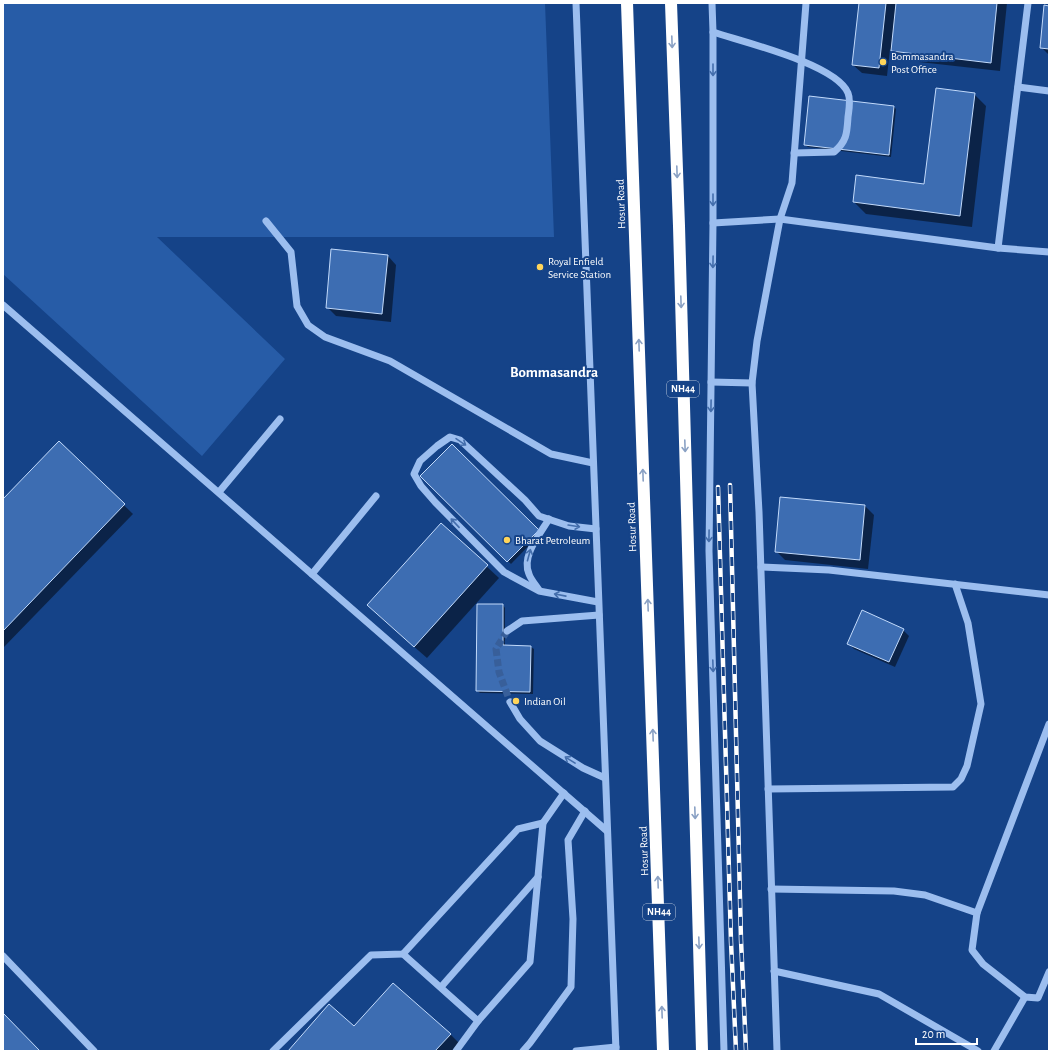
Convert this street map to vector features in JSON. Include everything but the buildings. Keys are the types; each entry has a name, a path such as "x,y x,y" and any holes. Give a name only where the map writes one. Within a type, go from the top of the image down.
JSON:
{"highway":[{"name":"Hosur Road","path":"626,3 663,1051"},
{"name":"NH44","path":"671,3 679,226 702,1051"}],"street":[{"path":"576,3 616,1049 579,1051"},
{"path":"712,3 713,223 709,551 724,1051"},
{"path":"777,1051 761,567 752,383 757,341 780,219 792,183 806,3"},
{"path":"998,248 1028,3"},
{"path":"713,32 801,60 826,73 842,84 848,93 850,104 847,137 841,147 834,152 794,153"},
{"path":"1018,87 1049,91"},
{"path":"713,223 780,219 998,248 1049,252"},
{"path":"266,221 291,252 297,306 308,325 325,337 390,361 551,454 593,463"},
{"path":"3,305 607,831"},
{"path":"711,382 752,383"},
{"path":"218,492 280,419"},
{"path":"596,530 569,526 540,516 525,500 460,440 450,437 437,446 420,461 414,474 421,486 435,502 504,572 539,591 598,602"},
{"path":"312,574 376,496"},
{"path":"539,591 528,573 527,558 531,548 549,519"},
{"path":"761,567 829,570 1049,595"},
{"path":"768,789 953,787 961,779 967,766 981,704 968,623 955,584"},
{"path":"508,631 522,621 599,615"},
{"path":"510,702 520,719 540,741 583,768 605,778"},
{"path":"1049,724 977,912 972,950 983,964 1025,997 1038,998 1049,972"},
{"path":"456,1051 478,1022 530,962 543,823 564,793"},
{"path":"523,1051 571,987 573,919 568,840 585,811"},
{"path":"403,954 518,830 543,823"},
{"path":"441,987 538,877"},
{"path":"771,889 912,892 977,912"},
{"path":"273,1051 371,955 403,954 478,1022"},
{"path":"3,956 94,1051"},
{"path":"774,971 879,994 978,1051"},
{"path":"994,1051 1025,997"}],"shaded area":[{"path":"3,3 545,3 554,237 157,237 285,359 202,456 3,274"}],"tunnel":[{"path":"507,631 496,649 499,672 510,702"}],"railway":[{"path":"730,485 741,940 746,1051"},
{"path":"718,487 731,942 736,1051"}],"place":[{"name":"Bommasandra Post Office","path":"883,62"},
{"name":"Royal Enfield Service Station","path":"540,267"},
{"name":"Bharat Petroleum","path":"507,540"},
{"name":"Indian Oil","path":"516,701"}],"district":[{"name":"Bommasandra","path":"554,372"}]}
